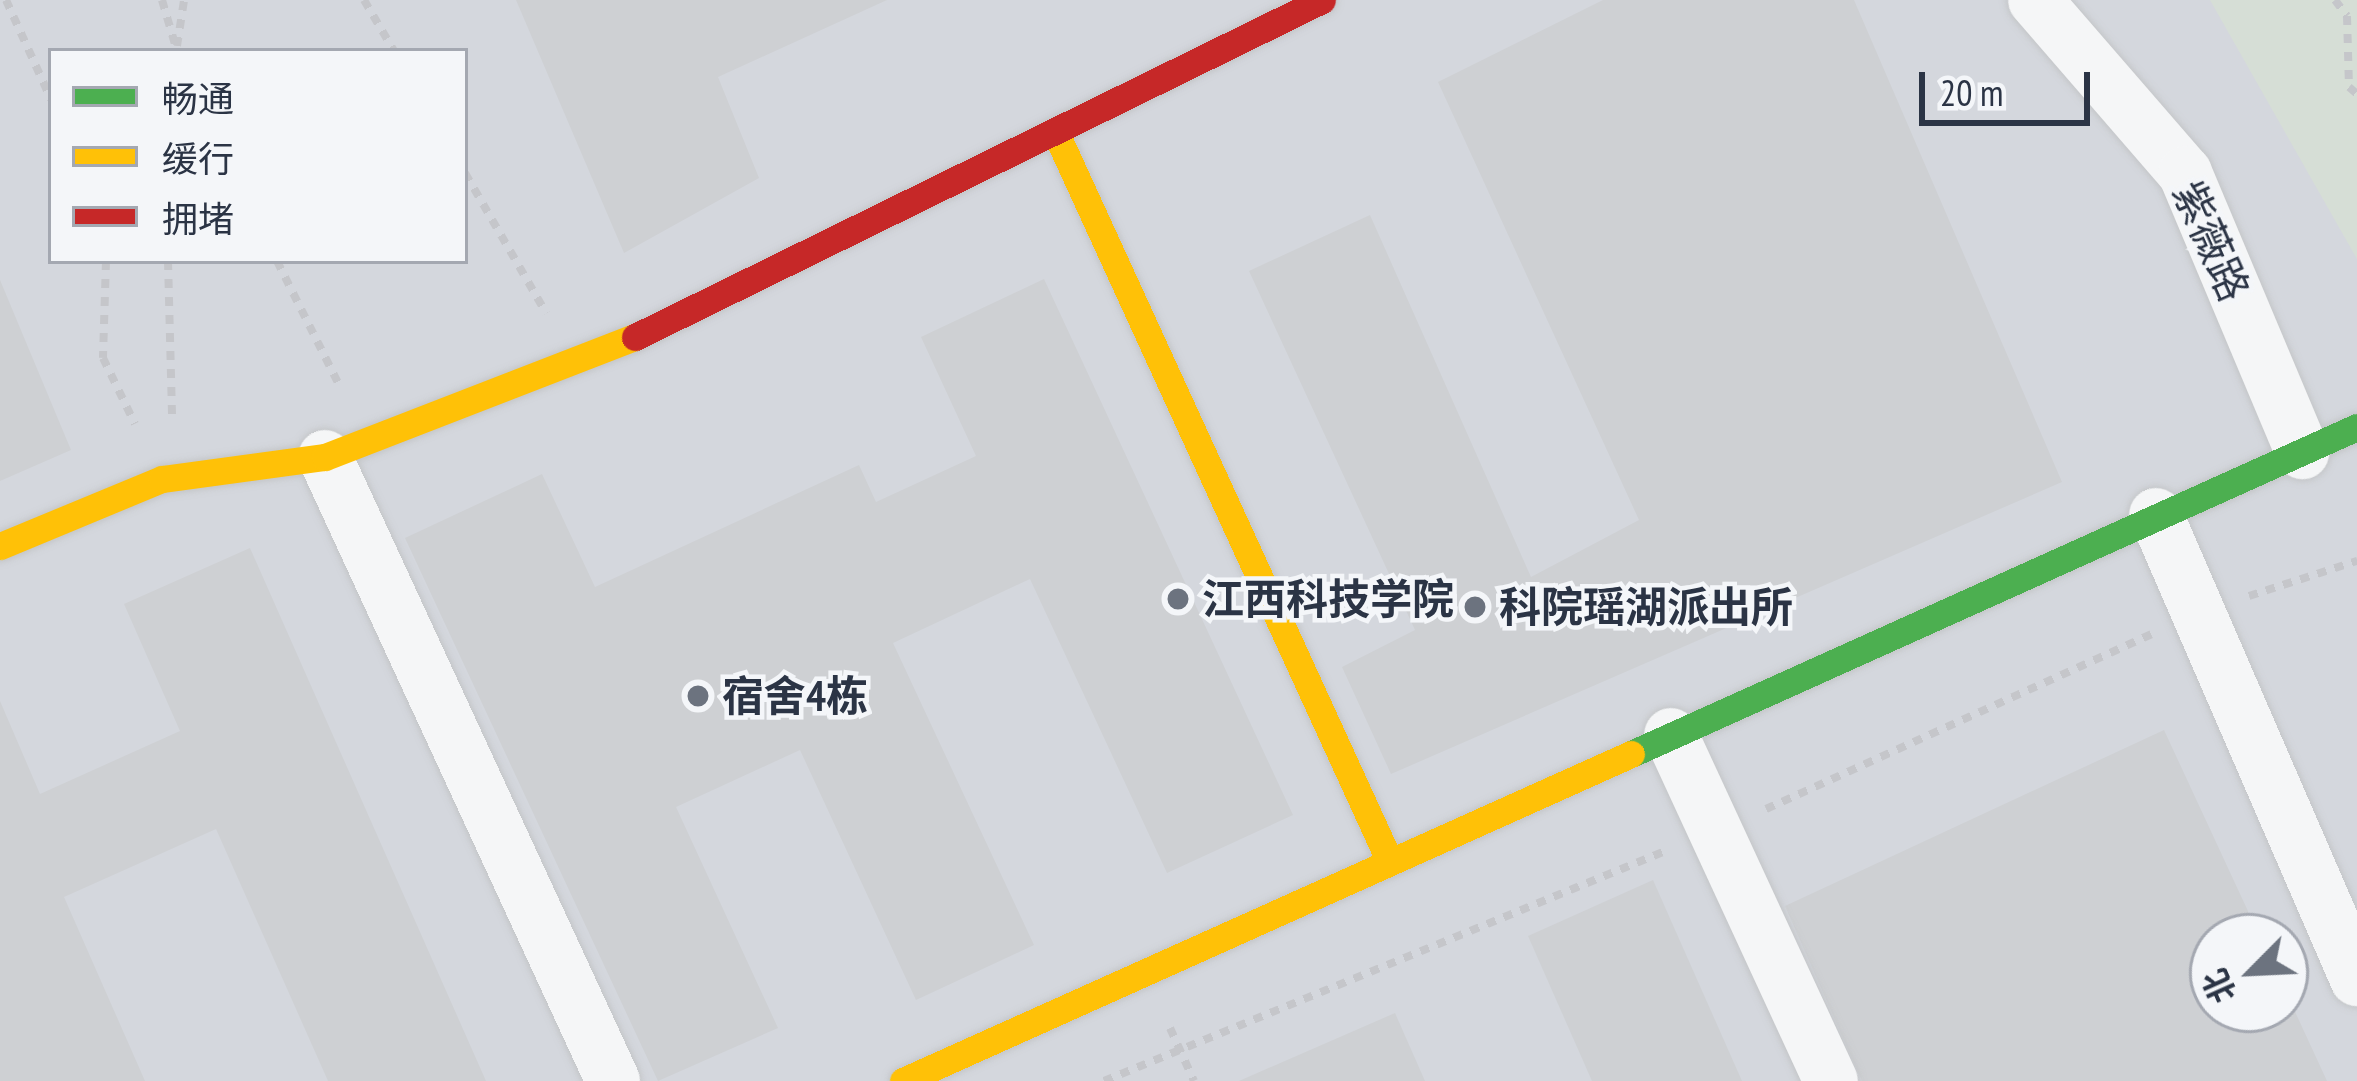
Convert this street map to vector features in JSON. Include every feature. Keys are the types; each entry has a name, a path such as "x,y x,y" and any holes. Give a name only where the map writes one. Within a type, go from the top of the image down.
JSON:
{"street":[{"path":"0,546 162,479 345,447 577,366 1322,0"},
{"name":"紫薇路","path":"2035,0 2185,173 2302,452"},
{"path":"1055,131 1390,862"},
{"path":"903,1081 2357,427"},
{"path":"345,447 613,1081"},
{"path":"2156,515 2357,979"},
{"path":"1671,734 1831,1081"}],"path":[{"path":"6,0 48,92"},
{"path":"162,0 176,48"},
{"path":"177,48 184,0"},
{"path":"364,0 392,48"},
{"path":"2335,0 2347,16 2349,87 2357,94"},
{"path":"468,178 577,366"},
{"path":"106,264 103,358 162,479"},
{"path":"162,479 172,427 168,264"},
{"path":"278,264 345,447"}],"shaded area":[{"name":"江西科技学院","path":"0,0 2357,0 2357,1081 0,1081"},
{"path":"2210,0 2357,0 2357,259"}],"building":[{"path":"516,0 887,0 718,77 759,178 624,253"},
{"path":"1603,0 1854,0 2062,482 1391,774 1342,667 1415,630 1249,271 1370,215 1531,577 1639,520 1438,82"},
{"name":"宿舍4栋","path":"1044,279 1293,815 1167,873 1030,579 893,643 1034,945 916,1000 800,750 676,807 778,1028 658,1081 405,538 542,474 595,587 859,465 876,502 976,456 921,337"},
{"path":"0,280 71,450 0,481"},
{"path":"250,548 486,1081 328,1081 216,829 64,897 145,1081 0,1081 0,701 40,794 180,731 124,604"},
{"path":"2164,730 2249,913 2189,913 2189,1033 2305,1033 2327,1081 1862,1081 1785,906"},
{"path":"1653,880 1742,1081 1592,1081 1528,936"},
{"path":"1395,1013 1425,1081 1239,1081"}],"traffic: fast":[{"path":"1631,754 2357,427"}],"traffic: slow":[{"path":"1055,131 1390,862"},
{"path":"0,546 162,479 325,457 635,337"},
{"path":"903,1081 1631,754"}],"traffic: jam":[{"path":"635,337 1322,0"}],"place":[{"name":"江西科技学院","path":"1178,599"},
{"name":"科院瑶湖派出所","path":"1475,607"},
{"name":"宿舍4栋","path":"698,696"}]}
